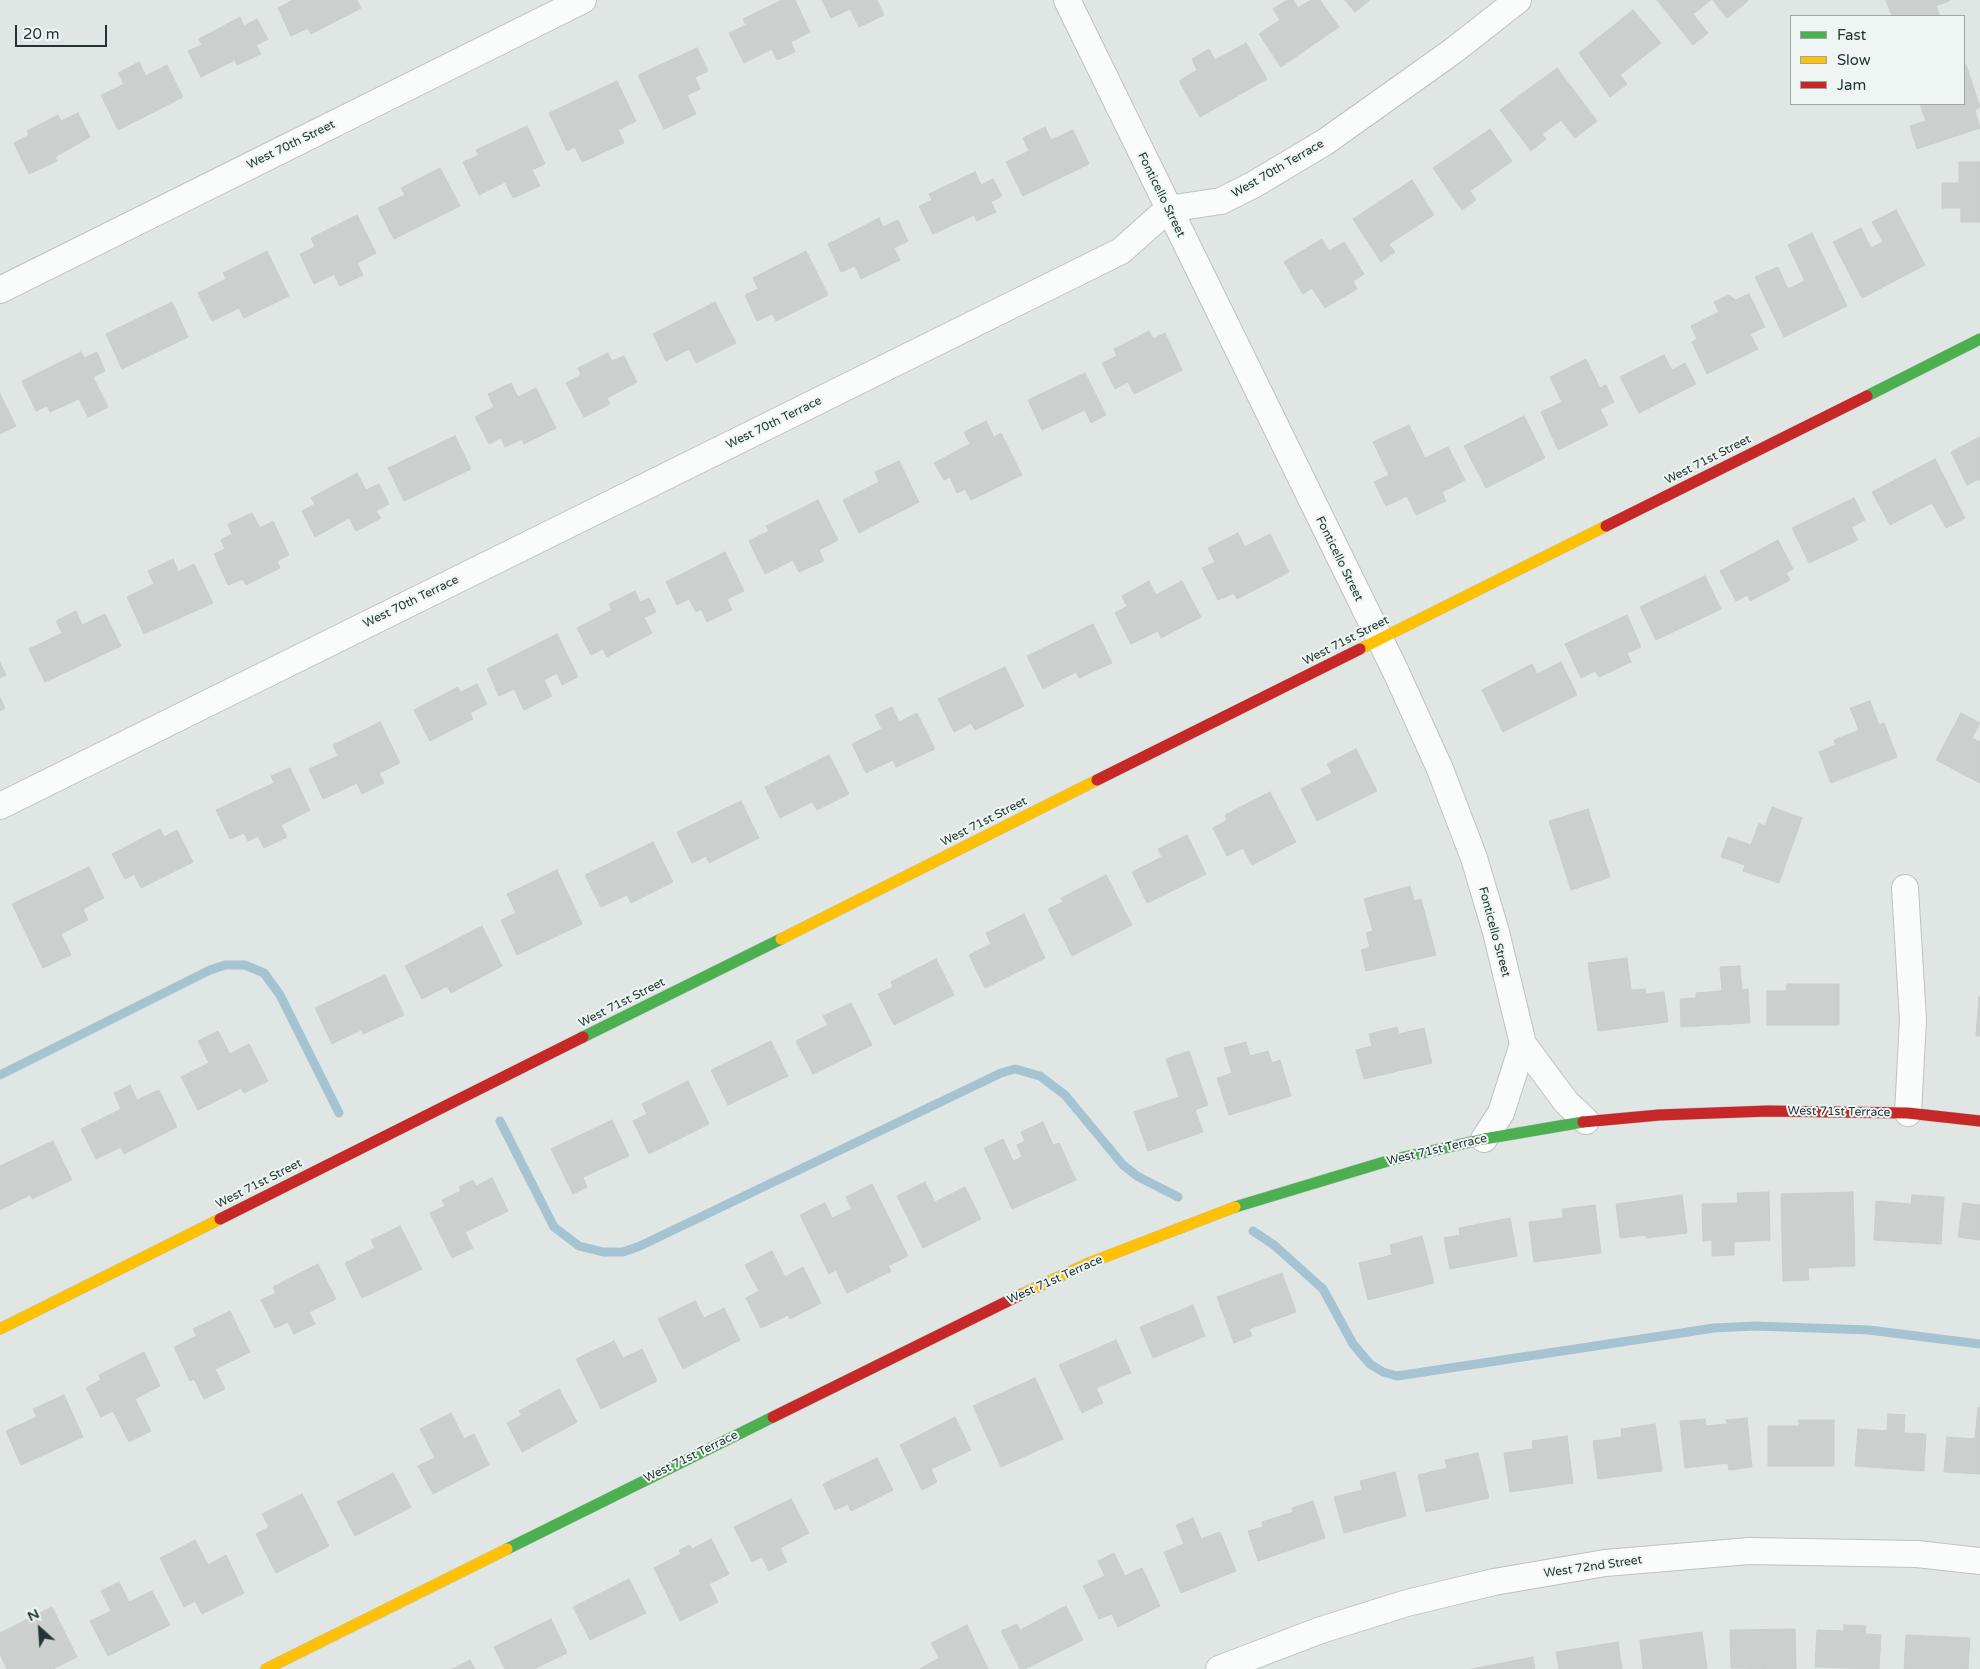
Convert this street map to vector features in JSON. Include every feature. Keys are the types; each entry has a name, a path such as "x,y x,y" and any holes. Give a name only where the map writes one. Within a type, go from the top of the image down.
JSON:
{"street":[{"name":"West 70th Street","path":"0,290 583,0"},
{"name":"Fonticello Street","path":"1068,0 1440,769 1474,858 1496,932 1523,1044 1566,1102 1586,1121"},
{"name":"West 70th Terrace","path":"0,806 1121,251 1168,209 1221,201 1309,152 1453,51 1518,0"},
{"name":"West 71st Street","path":"0,1329 1980,339"},
{"name":"West 71st Terrace","path":"1905,888 1913,1020 1908,1113"},
{"path":"1484,1139 1501,1113 1523,1044"},
{"name":"West 71st Terrace","path":"266,1669 958,1324 1089,1263 1208,1216 1292,1189 1391,1160 1484,1139 1586,1121 1659,1114 1758,1112 1908,1113 1980,1121"},
{"name":"West 72nd Street","path":"1219,1669 1321,1630 1407,1603 1494,1582 1604,1563 1749,1551 1917,1554 1980,1561"}],"building":[{"path":"293,0 357,0 361,8 311,34 308,28 291,36 278,8"},
{"path":"782,0 795,0 810,32 791,42 795,52 777,60 772,49 744,63 729,33 746,25 743,19"},
{"path":"822,0 877,0 884,15 859,27 850,9 831,18"},
{"path":"1287,0 1293,0 1298,8 1311,0 1320,0 1339,27 1281,67 1259,34 1280,20 1273,9"},
{"path":"1345,0 1370,0 1355,12"},
{"path":"1657,0 1711,0 1693,14 1708,33 1693,45"},
{"path":"1713,0 1747,0 1748,1 1727,18"},
{"path":"1886,0 1949,0 1936,6 1940,15 1892,15"},
{"path":"1633,10 1661,43 1620,75 1627,84 1610,97 1579,53"},
{"path":"240,17 244,26 257,19 268,39 256,45 261,54 237,65 235,60 201,77 188,51 202,45 199,39"},
{"path":"1246,43 1267,79 1200,117 1179,81 1197,70 1192,59 1209,49 1215,60"},
{"path":"697,48 708,71 695,77 700,89 687,95 696,114 664,129 638,75"},
{"path":"139,62 146,76 167,65 183,97 118,130 101,95 124,84 118,73"},
{"path":"1965,66 1980,107 1975,110 1980,128 1917,149 1910,126 1926,121 1920,105 1965,105"},
{"path":"1557,68 1597,121 1575,138 1561,120 1542,134 1546,139 1531,151 1500,110"},
{"path":"617,81 636,121 618,130 624,143 582,162 575,147 567,151 549,113"},
{"path":"78,113 90,137 55,157 57,161 29,174 14,143 29,135 27,131 58,115 61,121"},
{"path":"527,126 545,164 532,170 540,186 513,198 505,182 479,195 463,162 479,155 476,150"},
{"path":"1045,127 1051,140 1073,130 1089,164 1023,196 1006,162 1029,151 1023,138"},
{"path":"1490,129 1512,161 1470,191 1476,200 1462,210 1433,168"},
{"path":"1959,162 1980,162 1980,222 1961,222 1961,208 1942,208 1942,183 1959,183"},
{"path":"440,168 460,206 394,239 378,208 405,195 401,188"},
{"path":"975,172 981,185 993,179 1002,196 991,202 996,212 977,221 974,215 933,234 919,206 932,200 929,194"},
{"path":"1412,180 1434,215 1389,244 1395,252 1381,262 1353,219"},
{"path":"1896,210 1925,265 1862,298 1833,242 1861,228 1871,248 1883,242 1872,222"},
{"path":"357,215 376,253 357,263 363,275 340,286 334,274 314,284 300,254 315,247 311,238"},
{"path":"879,218 883,227 898,220 908,241 894,248 900,260 861,279 855,266 841,272 828,244"},
{"path":"1812,233 1847,306 1784,337 1755,277 1778,267 1788,289 1805,281 1788,245"},
{"path":"1322,239 1329,251 1344,242 1364,274 1353,281 1357,289 1325,308 1312,288 1303,294 1284,262"},
{"path":"267,251 289,296 244,318 239,308 212,321 198,293 226,279 223,273"},
{"path":"806,251 828,295 776,321 772,314 757,321 745,295 758,289 753,278"},
{"path":"1749,294 1765,327 1750,334 1758,349 1707,374 1692,342 1697,339 1691,326 1719,312 1714,302 1729,295 1735,300"},
{"path":"172,302 188,337 122,369 106,334"},
{"path":"715,302 736,343 696,363 689,349 666,361 653,334"},
{"path":"1149,331 1153,339 1165,333 1182,370 1134,394 1128,382 1115,389 1102,363 1117,356 1114,349"},
{"path":"81,352 84,358 97,352 105,371 93,377 108,407 88,417 79,399 50,412 47,406 36,411 22,381"},
{"path":"608,353 612,361 624,356 637,382 607,398 610,404 584,417 566,383 581,375 578,368"},
{"path":"1664,355 1672,370 1685,363 1696,384 1639,413 1620,377"},
{"path":"1586,359 1600,388 1606,385 1614,402 1600,409 1608,425 1558,450 1541,412 1562,402 1550,377"},
{"path":"1085,373 1106,415 1091,423 1085,410 1042,430 1028,400"},
{"path":"511,383 518,397 536,388 556,428 524,444 522,439 505,447 501,438 489,444 475,417 494,407 488,394"},
{"path":"0,394 16,426 0,434"},
{"path":"1524,416 1545,458 1486,488 1464,446"},
{"path":"986,421 994,437 1001,433 1022,475 971,500 965,489 957,493 950,477 944,480 934,463 970,444 964,432"},
{"path":"1409,425 1425,458 1448,447 1465,480 1442,492 1446,501 1416,515 1407,496 1386,506 1374,482 1389,475 1373,442"},
{"path":"455,436 471,469 404,501 388,468"},
{"path":"1980,437 1980,481 1979,479 1967,485 1951,452"},
{"path":"1935,459 1965,518 1946,528 1932,503 1890,525 1872,492"},
{"path":"899,461 919,502 859,533 843,500 879,482 875,472"},
{"path":"357,473 366,490 379,484 389,504 376,511 381,518 356,531 349,518 315,537 302,511 315,504 311,498"},
{"path":"1854,498 1865,520 1851,527 1858,540 1809,563 1792,528"},
{"path":"818,500 838,540 819,550 824,561 799,572 793,560 765,574 749,541 769,531 766,526"},
{"path":"252,513 260,528 273,521 289,555 277,561 280,568 246,585 243,579 228,585 214,554 225,549 221,540 232,534 228,524"},
{"path":"1238,533 1245,547 1270,534 1289,572 1237,599 1234,593 1218,600 1202,568 1215,562 1208,548"},
{"path":"1778,540 1793,569 1786,573 1790,580 1750,601 1747,595 1736,601 1720,571"},
{"path":"725,552 744,591 727,599 732,610 707,622 701,609 696,612 689,599 677,605 666,582"},
{"path":"173,559 178,572 194,564 213,603 144,634 127,597 154,584 148,571"},
{"path":"1705,576 1721,609 1656,640 1640,607"},
{"path":"1149,581 1156,595 1182,581 1201,617 1161,638 1158,631 1131,644 1115,613 1127,606 1122,596"},
{"path":"635,591 640,602 649,598 656,612 644,618 652,633 607,657 603,649 591,655 577,628 612,610 609,604"},
{"path":"76,611 82,625 105,614 121,646 45,682 29,649 62,633 56,621"},
{"path":"1627,615 1641,647 1627,653 1631,662 1599,677 1595,671 1581,678 1565,644"},
{"path":"1093,624 1112,663 1079,678 1076,672 1043,689 1027,656"},
{"path":"557,634 578,677 562,685 557,673 544,680 552,696 524,710 514,689 499,696 487,669"},
{"path":"1561,662 1577,695 1503,732 1482,690 1532,664 1537,674"},
{"path":"0,663 6,675 0,678"},
{"path":"1005,667 1024,706 975,730 971,723 954,732 938,699"},
{"path":"477,684 487,704 470,713 473,719 430,741 414,710 458,687 461,692"},
{"path":"0,698 5,708 0,711"},
{"path":"1870,701 1879,725 1884,723 1897,757 1831,783 1819,752 1836,745 1834,740 1859,730 1850,708"},
{"path":"892,707 899,722 917,713 935,749 896,767 893,760 866,773 852,744 882,729 875,715"},
{"path":"1961,713 1980,723 1972,738 1980,742 1980,783 1936,760"},
{"path":"380,722 400,763 379,773 384,783 362,794 357,783 323,799 309,769 338,756 333,745"},
{"path":"1356,749 1377,791 1317,821 1301,789 1332,773 1327,764"},
{"path":"829,755 849,794 817,810 812,802 780,818 765,787"},
{"path":"290,768 310,810 281,825 287,837 264,848 258,836 248,841 244,833 230,839 216,810 274,783 271,776"},
{"path":"1270,792 1296,842 1252,865 1243,848 1227,856 1213,828 1227,820 1225,815"},
{"path":"741,801 759,838 709,863 706,856 692,863 677,832"},
{"path":"1772,807 1802,818 1779,883 1743,871 1745,865 1721,857 1728,837 1751,845 1759,823 1765,826"},
{"path":"1588,809 1610,877 1571,890 1549,821"},
{"path":"160,829 164,837 177,830 193,862 141,888 134,874 125,879 112,854"},
{"path":"1187,835 1206,874 1147,903 1132,872 1162,857 1158,849"},
{"path":"653,842 673,882 631,903 627,895 601,907 585,875"},
{"path":"89,867 104,898 83,909 88,920 61,934 71,955 43,968 12,904"},
{"path":"557,870 582,924 517,955 501,920 516,913 507,894"},
{"path":"1106,875 1132,925 1072,956 1048,909 1063,902 1061,898"},
{"path":"1410,886 1414,901 1421,899 1436,955 1366,971 1361,950 1370,947 1366,933 1373,931 1364,899"},
{"path":"1024,914 1045,958 985,988 969,955 991,944 986,933"},
{"path":"482,926 502,966 451,993 447,986 422,999 405,966"},
{"path":"1627,958 1631,990 1645,989 1646,994 1664,992 1668,1022 1598,1031 1588,963"},
{"path":"936,959 954,995 894,1025 878,994 893,987 891,982"},
{"path":"1740,966 1742,990 1748,989 1750,1023 1681,1027 1680,999 1696,998 1696,993 1722,991 1720,967"},
{"path":"385,975 404,1015 363,1034 361,1030 332,1044 315,1008"},
{"path":"1787,984 1839,984 1839,1025 1767,1025 1767,991 1786,991"},
{"path":"1979,997 1980,1036 1976,1036"},
{"path":"851,1003 872,1045 813,1074 796,1041 828,1025 823,1016"},
{"path":"1397,1027 1399,1034 1424,1028 1432,1063 1364,1079 1356,1050 1372,1046 1369,1034"},
{"path":"218,1031 230,1054 249,1044 268,1081 244,1093 241,1088 198,1110 181,1077 209,1063 198,1041"},
{"path":"771,1041 788,1076 728,1105 711,1070"},
{"path":"1246,1042 1250,1056 1268,1051 1272,1063 1280,1060 1291,1096 1229,1115 1217,1078 1232,1073 1224,1048"},
{"path":"1189,1051 1208,1105 1195,1110 1203,1132 1148,1151 1134,1112 1179,1097 1166,1059"},
{"path":"688,1081 709,1124 649,1154 633,1121 647,1114 642,1104"},
{"path":"130,1085 137,1100 159,1090 177,1127 124,1154 121,1147 96,1159 81,1129 121,1109 114,1093"},
{"path":"612,1120 629,1156 583,1177 587,1187 573,1194 551,1149"},
{"path":"1043,1122 1053,1145 1059,1143 1076,1180 1012,1209 984,1148 1003,1139 1013,1161 1022,1157 1017,1145 1025,1141 1021,1132"},
{"path":"53,1141 72,1180 32,1199 30,1195 0,1210 0,1166"},
{"path":"492,1178 508,1211 465,1232 473,1248 452,1258 430,1213 445,1206 442,1200 461,1191 459,1187 473,1180 476,1186"},
{"path":"925,1182 935,1202 965,1187 981,1219 923,1248 897,1196"},
{"path":"872,1184 908,1256 888,1266 891,1271 847,1293 836,1270 829,1274 800,1215 825,1203 832,1218 852,1209 846,1197"},
{"path":"1769,1192 1770,1240 1734,1242 1734,1255 1712,1256 1712,1240 1703,1241 1702,1204 1738,1203 1737,1193"},
{"path":"1853,1192 1855,1266 1808,1268 1809,1280 1783,1281 1781,1194"},
{"path":"1682,1195 1687,1233 1646,1238 1646,1235 1620,1238 1616,1204"},
{"path":"1912,1195 1944,1197 1941,1244 1874,1240 1876,1201 1911,1204"},
{"path":"1963,1203 1980,1205 1980,1240 1958,1237"},
{"path":"1595,1205 1601,1253 1534,1262 1529,1222 1563,1218 1562,1209"},
{"path":"1510,1218 1517,1256 1450,1269 1444,1238 1460,1235 1459,1228"},
{"path":"400,1226 422,1269 362,1298 345,1263 375,1248 371,1240"},
{"path":"1422,1236 1434,1283 1368,1300 1359,1263 1392,1255 1390,1245"},
{"path":"772,1251 785,1277 803,1267 821,1303 790,1319 788,1315 761,1328 746,1298 759,1291 745,1265"},
{"path":"318,1264 336,1299 309,1312 315,1324 294,1334 288,1322 275,1328 261,1300 276,1293 273,1287"},
{"path":"1282,1273 1296,1312 1249,1329 1252,1336 1234,1343 1217,1297"},
{"path":"695,1301 704,1318 724,1308 740,1340 683,1369 658,1319"},
{"path":"1193,1305 1205,1336 1153,1358 1140,1327"},
{"path":"230,1311 250,1352 215,1369 225,1389 204,1399 194,1379 190,1381 174,1347 197,1336 193,1329"},
{"path":"1116,1340 1131,1373 1096,1388 1103,1403 1082,1413 1059,1365"},
{"path":"614,1341 623,1358 642,1349 657,1381 601,1409 576,1359"},
{"path":"144,1352 160,1386 135,1399 151,1431 129,1442 113,1411 101,1417 86,1388 101,1380 99,1375"},
{"path":"1035,1378 1063,1439 1001,1467 973,1406"},
{"path":"559,1389 577,1422 522,1452 507,1423 522,1415 519,1411"},
{"path":"64,1395 83,1437 21,1465 6,1431 37,1417 33,1409"},
{"path":"1978,1407 1980,1408 1980,1474 1944,1472 1947,1437 1975,1439"},
{"path":"451,1413 464,1439 474,1434 489,1465 433,1494 418,1466 435,1458 420,1429"},
{"path":"1888,1414 1905,1415 1904,1433 1926,1434 1924,1471 1855,1466 1858,1429 1887,1431"},
{"path":"955,1417 971,1450 931,1469 937,1482 922,1490 900,1445"},
{"path":"1747,1418 1752,1467 1729,1470 1728,1463 1685,1468 1680,1421 1705,1419 1706,1426 1727,1424 1726,1420"},
{"path":"1799,1420 1834,1420 1834,1466 1768,1466 1768,1426 1799,1426"},
{"path":"1655,1424 1662,1471 1598,1479 1593,1441 1622,1437 1621,1429"},
{"path":"1567,1436 1573,1483 1510,1492 1504,1453 1533,1449 1532,1441"},
{"path":"1478,1453 1489,1498 1426,1512 1418,1475 1447,1468 1445,1460"},
{"path":"877,1458 893,1490 851,1511 848,1504 835,1510 823,1484"},
{"path":"1395,1472 1406,1516 1344,1533 1334,1497 1362,1490 1360,1481"},
{"path":"393,1473 411,1507 355,1536 337,1502"},
{"path":"302,1494 329,1546 276,1573 256,1534 269,1527 262,1514"},
{"path":"791,1499 809,1533 780,1548 787,1562 769,1571 762,1557 752,1562 734,1527"},
{"path":"1313,1501 1325,1538 1258,1561 1248,1531 1263,1527 1262,1522 1293,1512 1292,1508"},
{"path":"1193,1518 1201,1539 1220,1532 1236,1571 1181,1593 1164,1552 1184,1544 1176,1525"},
{"path":"711,1539 729,1574 709,1584 718,1602 680,1621 654,1568 681,1554 679,1550 690,1545 692,1549"},
{"path":"195,1540 208,1565 226,1555 244,1593 202,1614 195,1601 184,1607 160,1558"},
{"path":"1114,1553 1125,1576 1142,1568 1160,1606 1118,1627 1112,1614 1099,1619 1083,1586 1105,1576 1098,1561"},
{"path":"629,1579 646,1613 590,1640 573,1607"},
{"path":"119,1582 129,1602 152,1591 170,1625 108,1656 90,1621 111,1611 101,1591"},
{"path":"1066,1606 1083,1640 1025,1669 1020,1669 1001,1631 1017,1624 1020,1630"},
{"path":"52,1607 77,1657 53,1669 7,1669 0,1654 0,1633"},
{"path":"551,1619 567,1653 534,1669 505,1669 494,1647"},
{"path":"967,1625 988,1669 920,1669 939,1658 931,1643"},
{"path":"1844,1625 1866,1626 1865,1634 1881,1635 1879,1669 1815,1667 1817,1630 1844,1631"},
{"path":"1795,1629 1796,1669 1731,1668 1730,1630"},
{"path":"1702,1632 1707,1669 1643,1669 1640,1640"},
{"path":"1906,1635 1970,1638 1968,1669 1904,1669"},
{"path":"1618,1642 1622,1669 1559,1669 1556,1652"},
{"path":"1533,1657 1535,1669 1471,1669"},
{"path":"470,1660 475,1669 452,1669"}],"waterway":[{"path":"0,1075 210,970 225,965 245,965 264,973 280,995 339,1113"},
{"path":"500,1121 554,1227 579,1246 603,1252 623,1252 640,1246 1001,1073 1015,1069 1040,1076 1065,1095 1123,1165 1137,1176 1178,1197"},
{"path":"1253,1231 1274,1245 1323,1289 1353,1344 1370,1364 1383,1372 1397,1376 1714,1328 1755,1326 1869,1330 1980,1344"}],"traffic: fast":[{"path":"1867,396 1980,339"},
{"path":"583,1037 781,939"},
{"path":"1235,1207 1391,1160 1484,1139 1583,1122"},
{"path":"507,1549 773,1417"}],"traffic: slow":[{"path":"1360,649 1606,526"},
{"path":"781,939 1097,780"},
{"path":"1020,1295 1089,1263 1235,1207"},
{"path":"0,1329 220,1219"},
{"path":"266,1669 507,1549"}],"traffic: jam":[{"path":"1606,526 1867,396"},
{"path":"1097,780 1360,649"},
{"path":"220,1219 583,1037"},
{"path":"1583,1122 1659,1115 1768,1111 1908,1113 1980,1121"},
{"path":"773,1417 1020,1295"}]}
